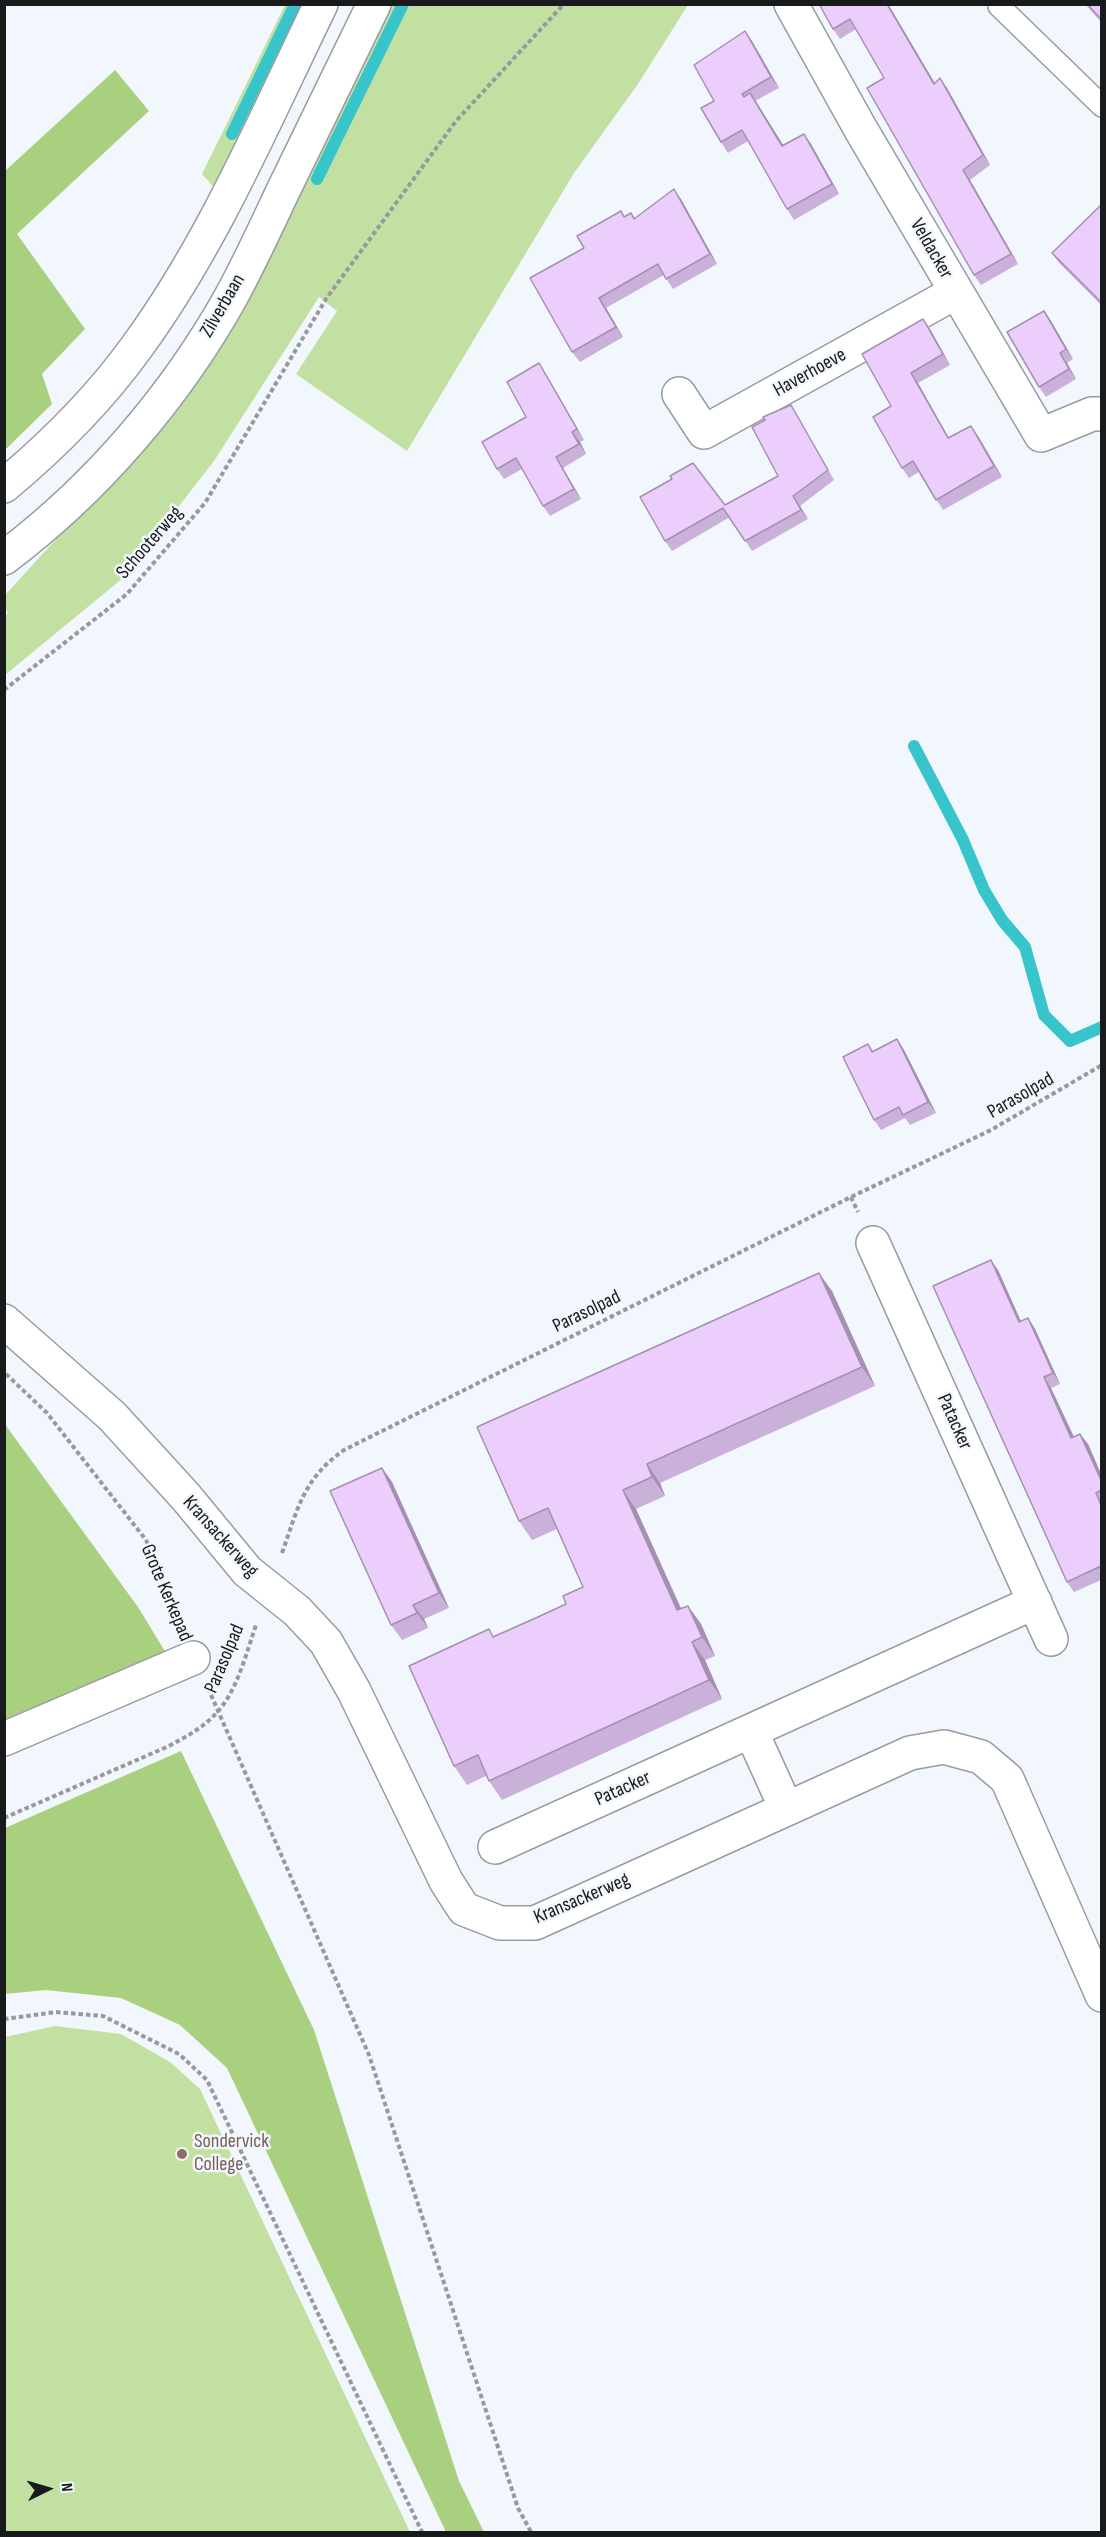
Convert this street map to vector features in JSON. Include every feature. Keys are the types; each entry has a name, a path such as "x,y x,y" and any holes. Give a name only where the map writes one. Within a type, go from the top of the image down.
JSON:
{"street":[{"path":"4,486 29,466 110,381 136,348 174,291 212,228 321,4"},
{"name":"Zilverbaan","path":"4,558 67,506 118,452 170,389 211,329 237,284 374,4"},
{"name":"Veldacker","path":"792,4 956,292 1041,435 1092,414 1101,414"},
{"name":"Haverhoeve","path":"679,394 704,432 956,292"},
{"name":"Patacker","path":"873,1243 1051,1639"},
{"name":"Kransackerweg","path":"4,1321 112,1416 186,1497 247,1571 297,1611 326,1642 354,1691 446,1881 464,1909 500,1923 535,1923 910,1753 945,1747 981,1757 1007,1779 1101,1995"},
{"name":"Patacker","path":"495,1847 1035,1602"},
{"name":"Grote Kerkepad","path":"4,1739 193,1658"},
{"path":"751,1731 786,1808"}],"lane":[{"path":"999,6 1101,106"}],"path":[{"name":"Schooterweg","path":"4,690 127,594 205,503 326,299 456,121 564,4"},
{"name":"Parasolpad","path":"220,1710 238,1677 305,1489 326,1463 344,1449 851,1197 991,1130 1101,1065"},
{"name":"Grote Kerkepad","path":"4,1373 47,1413 146,1540 193,1658"},
{"path":"193,1658 220,1710 369,2055 518,2508 531,2532"},
{"path":"4,1818 169,1746 195,1732 220,1710"},
{"path":"4,2019 56,2012 103,2016 179,2054 207,2080 422,2532"}],"green space":[{"path":"285,5 311,5 219,193 202,174"},
{"path":"384,5 688,5 638,84 574,173 407,451 296,374 337,311 319,297 214,461 123,578 5,675 5,616 8,613 5,607 5,595 91,501"},
{"path":"115,70 149,111 17,234 85,329 42,374 52,404 5,450 5,171"},
{"path":"4,1423 138,1607 166,1653 4,1729"},
{"path":"181,1751 314,2030 459,2481 484,2532 446,2532 227,2068 180,2025 121,1998 46,1990 5,1994 5,1828"},
{"path":"55,2026 121,2034 170,2062 200,2089 410,2532 5,2532 5,2037"}],"building":[{"path":"819,4 887,4 934,84 940,78 983,155 963,170 1011,254 974,275 867,88 884,78 850,19 833,29"},
{"path":"1087,4 1101,4 1101,19"},
{"path":"745,31 771,77 742,94 744,97 750,93 782,146 804,134 832,184 787,209 742,130 721,142 701,108 714,101 694,65"},
{"path":"674,189 710,254 666,279 658,264 599,298 616,327 572,352 530,278 584,248 577,236 621,211 624,217 631,213 634,219"},
{"path":"1101,205 1101,302 1052,253"},
{"path":"1044,311 1066,349 1060,353 1069,369 1039,387 1007,332"},
{"path":"923,319 943,354 911,373 948,438 971,426 994,466 936,500 913,461 902,468 873,417 891,406 862,354"},
{"path":"539,363 577,429 572,432 579,444 556,457 574,489 543,506 516,458 497,469 482,442 526,417 507,382"},
{"path":"791,405 828,470 793,496 801,510 745,541 723,508 665,541 640,497 672,479 670,476 693,463 725,505 778,476 752,427 765,420 763,417"},
{"path":"897,1039 928,1102 903,1115 899,1107 874,1120 843,1057 868,1044 872,1052"},
{"path":"991,1260 1019,1322 1028,1318 1053,1373 1044,1377 1071,1438 1080,1434 1101,1480 1101,1490 1096,1493 1101,1505 1101,1566 1067,1582 933,1286"},
{"path":"819,1273 862,1367 647,1464 652,1477 623,1490 677,1610 688,1606 702,1637 692,1642 709,1680 489,1781 478,1755 454,1766 409,1666 489,1629 493,1637 538,1617 566,1604 563,1596 583,1587 548,1508 519,1521 477,1427"},
{"path":"382,1468 439,1593 413,1605 417,1613 391,1625 330,1491"}],"waterway":[{"path":"232,134 295,4"},
{"path":"317,179 403,4"},
{"path":"914,746 963,840 984,890 1002,920 1025,947 1044,1015 1070,1041 1102,1027"}],"place":[{"name":"Sondervick College","path":"182,2154"}]}
